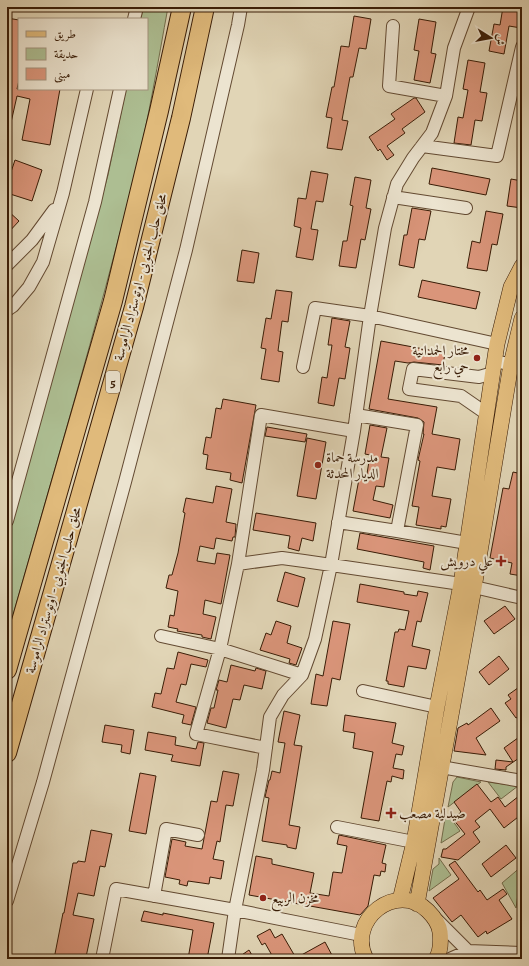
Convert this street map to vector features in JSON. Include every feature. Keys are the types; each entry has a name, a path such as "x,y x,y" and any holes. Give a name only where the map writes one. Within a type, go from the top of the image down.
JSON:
{"highway":[{"name":"محلق حلب الجنوبي - اوتوستراد الراموسة","path":"7,670 112,300 158,118 182,7"},
{"name":"محلق حلب الجنوبي - اوتوستراد الراموسة","path":"7,753 134,307 181,118 205,7"}],"main road":[{"path":"417,904 441,767 468,586 467,543 497,344 511,288 522,266"},
{"path":"400,900 414,842 437,707 468,586 517,365 522,318"},
{"path":"366,959 361,945 361,935 364,924 370,915 379,907 389,902 400,900 417,904 426,909 433,916 439,928 441,942 436,959"}],"street":[{"path":"134,18 137,7"},
{"path":"7,901 42,782 117,513 186,250 241,7"},
{"path":"228,959 235,910 266,748 270,716 283,695 302,675 315,639 331,565 354,431 370,316 385,228 397,184 432,133 446,96 454,48 469,7"},
{"path":"393,26 389,86 446,96"},
{"path":"422,146 497,156 522,47"},
{"path":"7,310 13,306 29,287 43,262 63,193 87,90"},
{"path":"7,521 95,202 120,90"},
{"path":"7,265 32,240 51,216 63,193"},
{"path":"393,197 466,208"},
{"path":"303,367 315,308 370,316 497,344"},
{"path":"487,414 461,396 409,389 413,369 479,377 494,367 517,365"},
{"path":"266,748 196,734 220,649 238,564 261,415 354,431"},
{"path":"356,415 417,425 397,531"},
{"path":"338,522 467,543"},
{"path":"238,564 282,558 468,586 522,598"},
{"path":"161,636 220,649 302,675"},
{"path":"363,691 437,707"},
{"path":"441,767 522,780"},
{"path":"337,827 414,842"},
{"path":"154,896 166,830 198,835"},
{"path":"102,959 116,889 235,910 361,935"},
{"path":"433,916 471,955"},
{"path":"450,959 471,955 521,952"}],"green space":[{"path":"143,7 168,7 141,150 121,229 90,346 7,636 7,540 108,175 126,90 148,90 148,18 141,18"},
{"path":"457,777 481,782 448,807 453,782"},
{"path":"488,782 518,786 501,799"},
{"path":"450,817 460,831 441,843 445,819"},
{"path":"439,858 451,875 429,891 433,869 439,864"},
{"path":"522,866 522,868 516,908 502,883"}],"building":[{"path":"503,7 521,7 520,12 522,13 521,28 509,26 504,54 489,51 494,24 500,25"},
{"path":"354,16 371,19 366,49 359,48 353,77 350,77 342,120 348,121 342,150 327,148 332,118 326,117 332,87 334,87 341,46 349,47"},
{"path":"7,18 18,20 17,89 60,90 50,145 22,140 30,99 17,96 10,127 7,127"},
{"path":"419,19 436,22 431,53 436,54 430,83 414,80 419,51 414,50"},
{"path":"468,60 485,63 480,92 487,93 482,121 475,120 471,145 454,143 458,117 463,118 468,90 463,89"},
{"path":"416,98 425,112 402,129 405,133 387,146 394,155 387,160 380,149 378,151 369,137 395,119 391,114"},
{"path":"15,160 42,170 32,201 7,193 7,184"},
{"path":"432,168 490,179 486,195 429,184"},
{"path":"311,171 328,174 323,202 316,201 311,229 318,230 313,260 296,257 301,228 294,226 298,198 306,199"},
{"path":"355,177 371,180 366,208 371,209 365,240 361,239 356,268 339,266 343,241 347,241 353,206 350,205"},
{"path":"511,179 522,181 522,208 507,206"},
{"path":"412,208 431,211 425,240 419,239 414,268 399,265 404,235 407,235"},
{"path":"7,210 19,221 7,234"},
{"path":"486,211 503,214 497,245 492,244 487,271 467,268 472,241 480,243"},
{"path":"242,250 259,253 254,283 237,281"},
{"path":"422,280 480,292 476,309 418,297"},
{"path":"276,290 292,292 288,322 282,321 278,351 283,352 279,382 261,379 266,349 261,348 266,318 271,319"},
{"path":"332,318 350,321 345,347 350,348 345,379 339,378 334,406 318,403 322,377 327,378 332,345 328,345"},
{"path":"381,341 445,353 443,365 395,361 388,399 437,407 432,434 460,439 455,470 437,467 432,496 451,499 446,527 441,526 441,529 416,525 419,507 412,506 420,461 418,460 424,434 424,422 418,418 369,409"},
{"path":"223,399 256,405 242,483 230,480 231,473 206,469 208,455 203,454 206,437 211,438 216,408 221,409"},
{"path":"370,425 387,428 381,457 389,458 384,487 376,486 373,500 393,505 390,518 353,511 359,479 366,480 370,455 365,454"},
{"path":"267,427 307,434 305,442 265,436"},
{"path":"307,438 326,442 316,499 297,496"},
{"path":"513,472 522,474 522,576 510,574 512,563 490,558 503,488 509,489"},
{"path":"216,486 232,489 226,522 236,524 235,537 233,537 232,541 216,538 214,549 200,546 197,561 215,564 217,553 230,555 221,604 205,600 203,614 216,617 211,639 202,637 202,635 177,631 178,629 168,627 170,615 174,616 178,591 166,588 169,575 172,575 178,553 186,498 213,503"},
{"path":"256,513 316,523 313,541 302,538 299,551 288,548 290,536 253,530"},
{"path":"360,533 434,546 430,570 423,568 424,562 357,549"},
{"path":"285,572 305,578 298,607 277,601"},
{"path":"360,584 404,592 404,594 417,596 418,591 428,593 421,622 417,621 412,646 430,650 426,669 408,666 404,687 388,684 388,681 386,681 395,632 398,632 399,629 405,630 409,611 357,602"},
{"path":"505,606 515,619 494,634 484,621"},
{"path":"276,621 291,626 287,643 302,648 296,665 289,663 290,659 260,650 266,633 271,635"},
{"path":"333,621 350,624 340,680 332,678 327,706 311,704 316,674 323,676"},
{"path":"178,652 208,660 206,667 191,664 186,685 181,684 176,702 196,707 191,725 182,723 184,715 152,707 155,693 161,694 167,668 174,669"},
{"path":"499,656 509,669 489,685 479,672"},
{"path":"231,665 255,671 256,668 266,671 262,689 244,685 240,700 233,699 226,728 207,723 211,708 214,708 219,680 227,682"},
{"path":"522,685 522,723 518,717 516,718 505,703 511,699 508,695"},
{"path":"491,708 500,721 476,738 486,755 454,751 458,728 467,723 468,725"},
{"path":"284,711 300,715 294,745 302,746 289,825 300,827 296,849 287,847 287,845 262,841 269,798 265,797 269,780 272,771 280,773 285,743 278,742"},
{"path":"345,715 396,723 392,743 404,746 402,755 396,754 393,768 404,770 403,779 392,776 391,782 387,781 379,821 361,818 373,752 353,748 355,733 343,731"},
{"path":"105,725 134,730 130,754 121,752 122,745 102,742"},
{"path":"148,732 176,737 175,745 196,749 198,742 204,743 200,766 171,761 173,755 145,750"},
{"path":"522,735 522,756 506,767 506,770 495,769 496,760 513,762 504,748"},
{"path":"223,771 239,774 233,806 226,805 220,842 217,841 213,859 224,861 221,879 210,877 209,884 188,881 187,886 179,884 180,880 165,877 172,839 186,842 185,846 202,849 211,801 217,802"},
{"path":"140,773 156,776 146,834 129,831"},
{"path":"477,784 491,802 498,797 505,807 519,796 522,800 522,814 504,828 490,809 475,821 480,827 473,832 480,842 458,860 441,857 443,849 446,849 465,834 453,819 461,812 454,802"},
{"path":"91,830 112,834 105,867 100,866 94,896 78,893 73,915 94,919 86,957 73,955 72,959 54,959 73,863 77,863 78,861 85,862"},
{"path":"339,835 386,845 382,863 386,864 385,872 381,871 380,876 374,875 368,906 360,915 249,895 256,856 272,859 272,864 314,873 310,893 329,896 333,872 342,873 347,846 337,844"},
{"path":"506,845 516,858 491,877 482,864"},
{"path":"455,861 478,892 480,890 487,900 503,889 507,894 499,900 512,919 487,934 486,931 478,937 461,915 452,922 433,898 459,879 449,865"},
{"path":"144,911 163,915 163,913 214,923 207,959 188,959 193,930 141,921"},
{"path":"270,929 275,938 282,934 296,958 325,942 334,959 274,959 265,943 262,945 257,936"},
{"path":"249,950 253,957 249,959 236,959"}],"place":[{"name":"مختار الحمدانية حي رابع","path":"477,358"},
{"name":"مدرسة حماة الديار المحدثة","path":"318,465"},
{"name":"علي درويش","path":"501,561"},
{"name":"صيدلية مصعب","path":"391,813"},
{"name":"مخزن الربيع","path":"263,898"}]}
